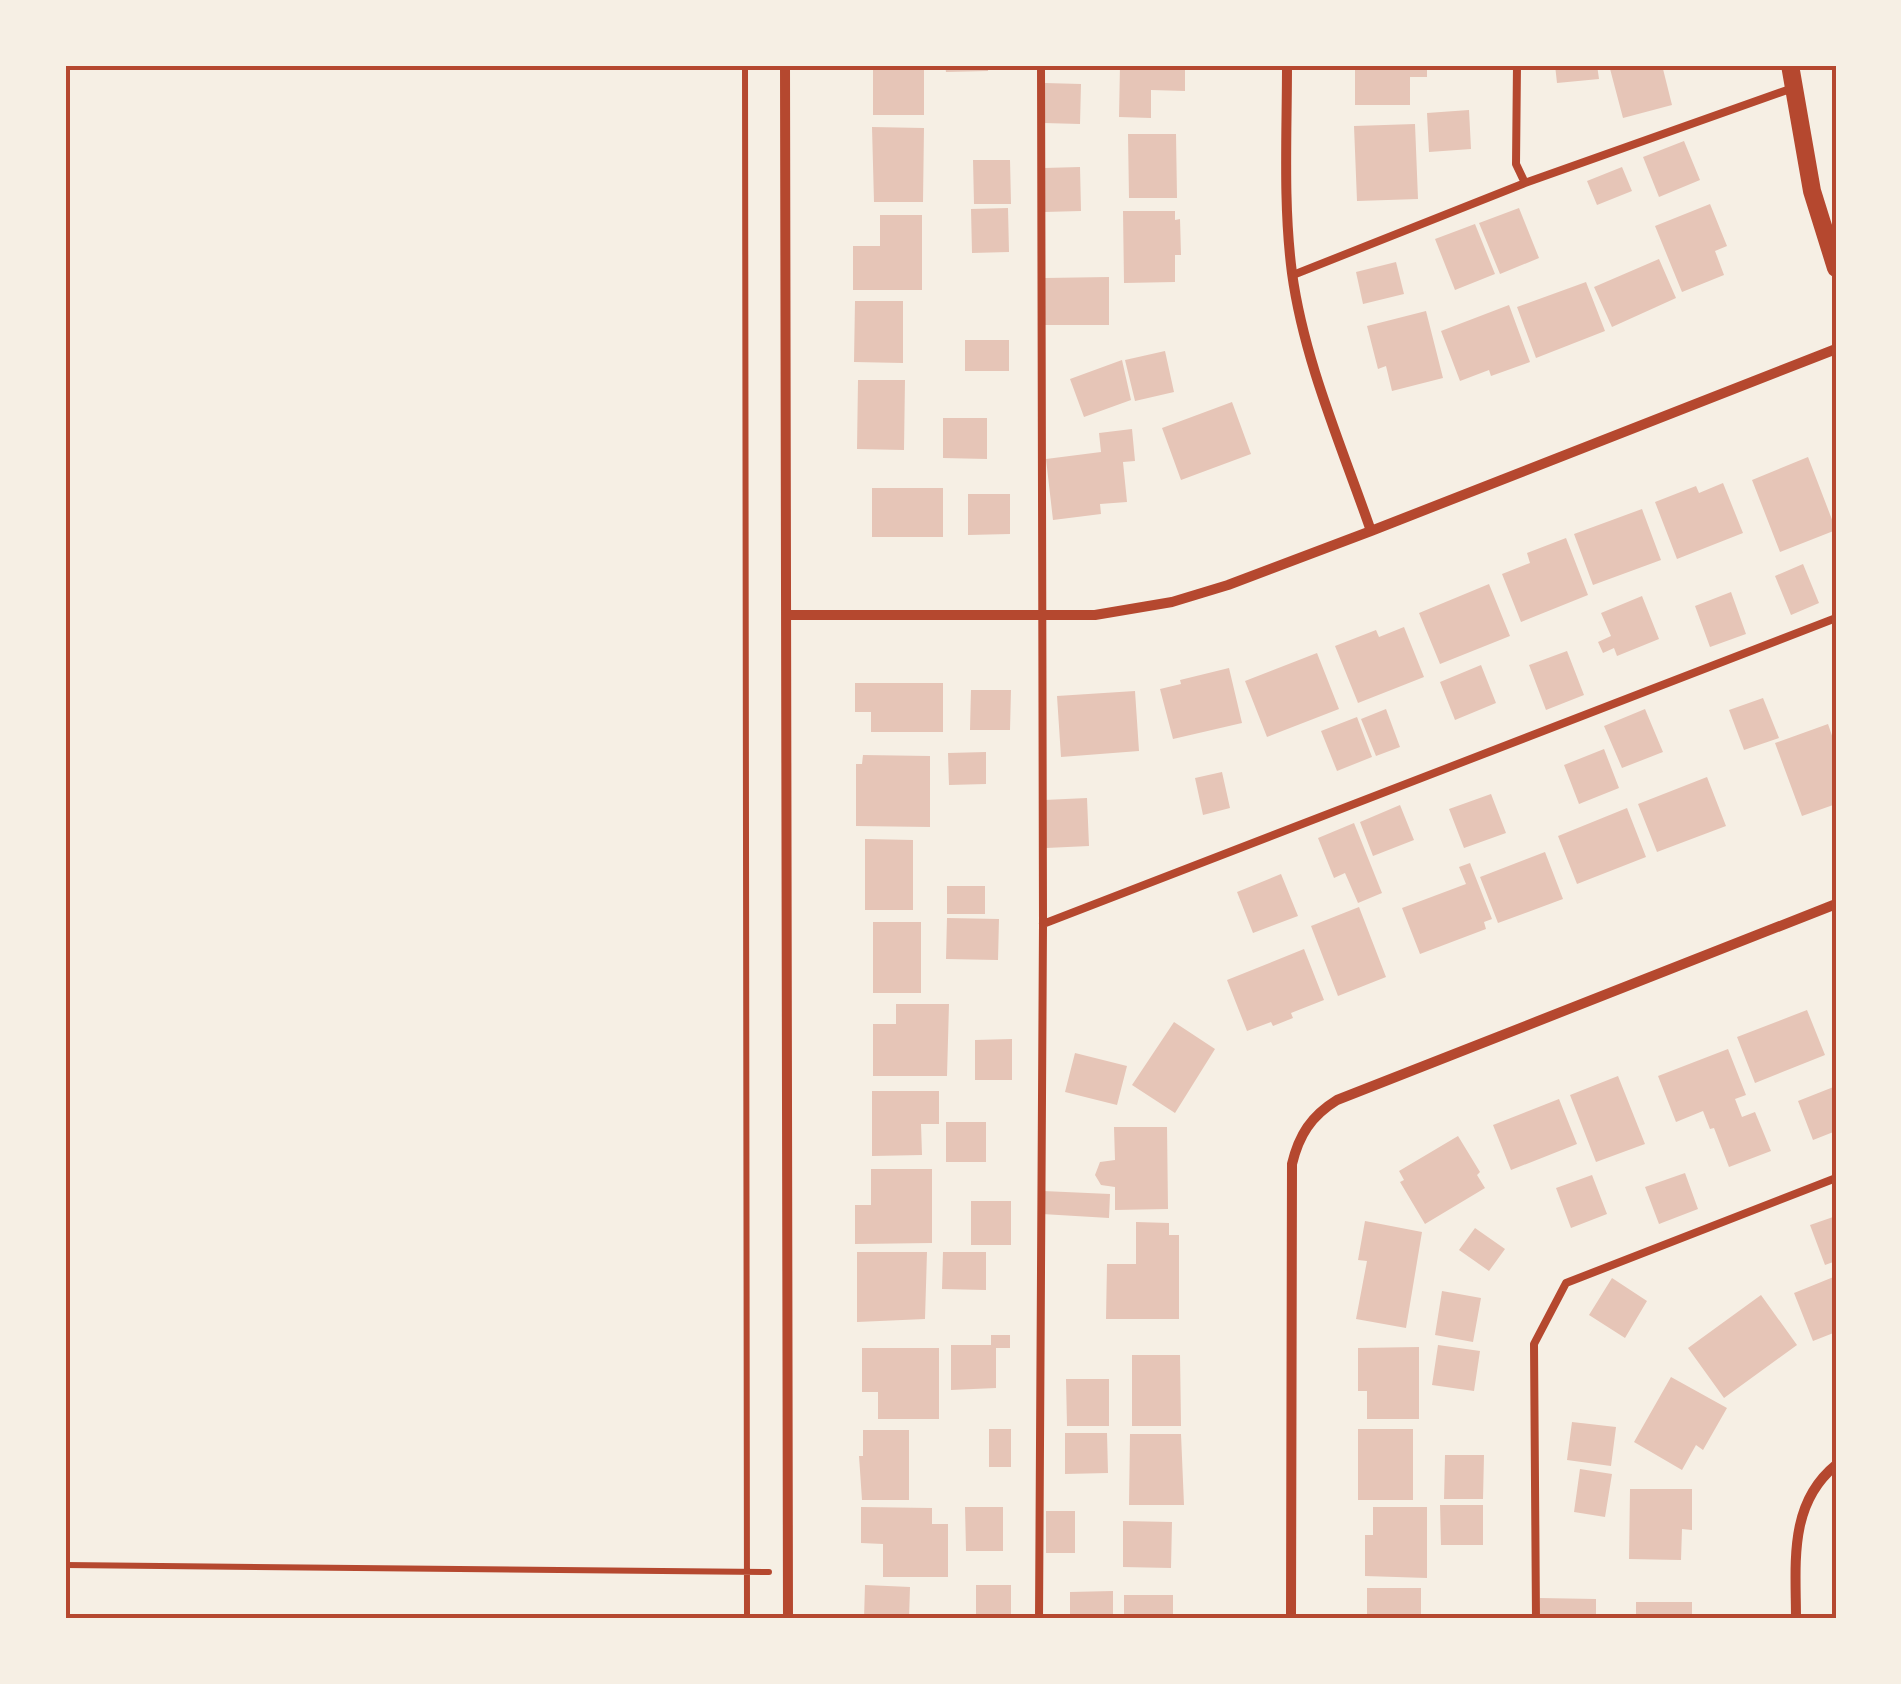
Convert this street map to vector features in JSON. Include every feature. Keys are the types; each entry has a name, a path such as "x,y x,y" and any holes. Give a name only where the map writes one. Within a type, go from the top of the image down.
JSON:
{"street":[{"path":"785,65 788,1619"},
{"path":"1287,65 1286,211 1293,275 1304,331 1371,530"},
{"path":"1790,65 1812,191 1836,268"},
{"path":"788,615 1095,615 1172,602 1228,585 1836,348"},
{"path":"1291,1619 1292,1164 1306,1127 1318,1112 1336,1100 1836,904"},
{"path":"1796,1619 1796,1541 1806,1503 1814,1488 1836,1465"}],"lane":[{"path":"1038,1619 1043,924 1041,65"},
{"path":"1517,65 1516,164 1524,183"},
{"path":"1293,275 1524,183 1794,88"},
{"path":"1043,924 1836,618"},
{"path":"1536,1619 1534,1344 1566,1283 1836,1178"}],"path":[{"path":"746,65 748,1619"},
{"path":"65,1565 788,1572"}],"building":[{"path":"873,65 924,65 924,115 873,115"},
{"path":"945,65 988,65 988,71 946,72"},
{"path":"1120,65 1185,65 1185,91 1151,90 1151,118 1119,117"},
{"path":"1355,65 1427,65 1427,77 1410,77 1410,105 1355,105"},
{"path":"1555,65 1597,65 1599,79 1557,83"},
{"path":"1609,65 1662,65 1672,105 1623,118"},
{"path":"1045,83 1081,84 1080,124 1044,123"},
{"path":"1469,110 1471,149 1429,152 1427,113"},
{"path":"1415,124 1418,199 1357,201 1354,126"},
{"path":"872,127 924,128 923,202 874,202"},
{"path":"1128,134 1176,134 1177,198 1129,198"},
{"path":"1684,141 1700,180 1659,197 1643,157"},
{"path":"973,160 1010,160 1011,204 974,204"},
{"path":"1080,167 1081,211 1044,212 1044,168"},
{"path":"1622,167 1632,191 1597,205 1587,181"},
{"path":"1710,204 1727,246 1715,251 1724,275 1682,292 1655,226"},
{"path":"1008,208 1009,252 972,253 971,209"},
{"path":"1519,208 1539,258 1500,274 1479,223"},
{"path":"1123,211 1175,211 1175,220 1180,219 1181,255 1175,255 1175,282 1124,283"},
{"path":"880,215 922,215 922,290 853,290 853,246 880,246"},
{"path":"1475,224 1495,274 1455,290 1435,239"},
{"path":"1659,259 1676,298 1612,327 1594,287"},
{"path":"1396,262 1404,294 1363,304 1356,272"},
{"path":"1109,277 1109,325 1045,325 1045,278"},
{"path":"1586,282 1605,331 1536,358 1517,307"},
{"path":"855,301 903,301 903,363 854,362"},
{"path":"1509,305 1530,362 1491,376 1489,370 1460,381 1441,331"},
{"path":"1426,311 1443,378 1392,391 1386,366 1378,369 1367,326"},
{"path":"965,340 1009,340 1009,371 965,371"},
{"path":"1165,351 1174,392 1135,401 1125,360"},
{"path":"1122,360 1131,400 1084,417 1070,379"},
{"path":"858,380 905,380 904,450 857,449"},
{"path":"1232,402 1251,454 1181,480 1162,428"},
{"path":"943,418 987,418 987,459 943,458"},
{"path":"1132,429 1135,461 1123,462 1127,502 1100,504 1101,514 1053,520 1046,459 1101,452 1099,433"},
{"path":"1808,457 1836,530 1780,552 1752,480"},
{"path":"1723,483 1743,533 1677,559 1655,502 1696,486 1699,493"},
{"path":"872,488 943,488 943,537 872,537"},
{"path":"968,494 1010,494 1010,534 968,535"},
{"path":"1642,509 1661,560 1593,585 1574,534"},
{"path":"1566,538 1588,595 1521,622 1502,574 1530,563 1527,553"},
{"path":"1803,564 1819,603 1791,615 1775,576"},
{"path":"1489,584 1510,636 1440,664 1419,613"},
{"path":"1731,592 1746,634 1710,647 1695,606"},
{"path":"1642,596 1659,639 1617,656 1614,648 1603,653 1598,642 1611,636 1601,613"},
{"path":"1404,627 1424,677 1358,703 1335,646 1376,630 1379,637"},
{"path":"1567,651 1584,695 1546,710 1529,665"},
{"path":"1317,653 1339,709 1267,737 1245,681"},
{"path":"1481,665 1496,703 1455,720 1440,682"},
{"path":"1229,668 1242,723 1173,739 1160,689"},
{"path":"855,683 943,683 943,732 871,732 871,712 855,712"},
{"path":"971,690 1011,690 1010,730 970,730"},
{"path":"1135,691 1139,751 1061,757 1057,696"},
{"path":"1763,698 1779,738 1744,750 1729,710"},
{"path":"1386,709 1400,747 1376,756 1361,719"},
{"path":"1645,709 1663,752 1622,768 1604,726"},
{"path":"1357,717 1372,757 1337,771 1321,731"},
{"path":"1828,724 1836,747 1836,804 1802,816 1775,743"},
{"path":"1604,749 1619,788 1579,804 1564,765"},
{"path":"986,752 986,784 949,785 948,753"},
{"path":"863,755 930,756 930,827 856,826 856,764 862,764"},
{"path":"1222,772 1230,808 1203,815 1195,778"},
{"path":"1707,777 1726,826 1657,852 1638,804"},
{"path":"1491,794 1506,833 1464,848 1449,809"},
{"path":"1087,798 1089,846 1046,848 1044,800"},
{"path":"1400,805 1414,840 1373,856 1360,822"},
{"path":"1627,808 1646,857 1577,884 1558,836"},
{"path":"1354,823 1382,893 1358,903 1345,873 1334,878 1318,838"},
{"path":"865,839 913,840 913,910 865,910"},
{"path":"1545,852 1563,899 1498,923 1480,877"},
{"path":"1470,863 1492,919 1484,922 1486,929 1420,954 1402,908 1466,884 1459,867"},
{"path":"1281,874 1298,916 1253,933 1237,892"},
{"path":"947,886 985,886 985,914 947,914"},
{"path":"1359,907 1386,977 1338,996 1311,926"},
{"path":"947,918 999,919 998,960 946,959"},
{"path":"873,922 921,922 921,993 873,993"},
{"path":"1304,949 1324,1000 1291,1013 1293,1018 1247,1031 1227,980"},
{"path":"896,1004 949,1004 947,1076 873,1076 873,1024 896,1024"},
{"path":"1807,1010 1825,1055 1755,1083 1737,1037"},
{"path":"1174,1022 1215,1049 1175,1113 1132,1085"},
{"path":"1012,1039 1012,1080 975,1080 975,1040"},
{"path":"1728,1049 1746,1095 1735,1099 1742,1117 1755,1112 1771,1151 1729,1167 1703,1111 1676,1122 1658,1076"},
{"path":"1075,1053 1127,1066 1117,1105 1065,1092"},
{"path":"1618,1076 1645,1144 1596,1162 1570,1095"},
{"path":"1836,1086 1836,1131 1813,1140 1798,1101"},
{"path":"872,1091 939,1091 939,1124 921,1124 922,1155 872,1156"},
{"path":"1559,1099 1577,1144 1511,1170 1493,1125"},
{"path":"946,1122 986,1122 986,1162 946,1162"},
{"path":"1114,1127 1167,1127 1168,1209 1115,1210 1115,1187 1101,1185 1095,1175 1100,1162 1115,1160"},
{"path":"1458,1136 1485,1188 1425,1224 1400,1182 1404,1180 1399,1171"},
{"path":"871,1169 932,1169 932,1243 855,1244 855,1205 871,1205"},
{"path":"1685,1173 1698,1209 1659,1224 1645,1187"},
{"path":"1592,1175 1607,1214 1571,1228 1556,1188"},
{"path":"1043,1191 1110,1194 1109,1218 1042,1214"},
{"path":"971,1201 1011,1201 1011,1245 971,1245"},
{"path":"1836,1216 1836,1261 1825,1265 1810,1225"},
{"path":"1365,1221 1422,1232 1406,1328 1356,1319 1367,1261 1358,1260"},
{"path":"1136,1222 1169,1223 1169,1235 1179,1235 1179,1319 1106,1319 1107,1264 1136,1264"},
{"path":"1475,1228 1505,1249 1489,1271 1459,1250"},
{"path":"857,1252 927,1252 925,1319 857,1322"},
{"path":"943,1252 986,1252 986,1290 942,1289"},
{"path":"1836,1276 1836,1332 1813,1341 1794,1293"},
{"path":"1612,1278 1647,1301 1625,1338 1589,1315"},
{"path":"1442,1291 1481,1298 1473,1342 1435,1335"},
{"path":"1761,1295 1797,1345 1724,1398 1688,1348"},
{"path":"991,1335 1010,1335 1010,1348 996,1348 996,1388 951,1390 951,1345 991,1345"},
{"path":"1438,1345 1480,1351 1474,1391 1432,1385"},
{"path":"1419,1347 1419,1419 1367,1419 1367,1391 1358,1391 1358,1348"},
{"path":"862,1348 939,1348 939,1419 878,1419 878,1392 862,1392"},
{"path":"1132,1355 1180,1355 1181,1426 1132,1426"},
{"path":"1671,1377 1727,1408 1703,1450 1696,1445 1682,1470 1634,1442"},
{"path":"1066,1379 1109,1379 1109,1426 1067,1426"},
{"path":"1572,1422 1616,1427 1611,1466 1567,1460"},
{"path":"989,1429 1011,1429 1011,1467 989,1467"},
{"path":"1358,1429 1413,1429 1413,1500 1358,1500"},
{"path":"863,1430 909,1430 909,1500 862,1500 859,1456 863,1456"},
{"path":"1065,1433 1107,1433 1108,1473 1065,1474"},
{"path":"1130,1434 1181,1434 1184,1505 1129,1505"},
{"path":"1445,1455 1484,1455 1483,1499 1444,1499"},
{"path":"1580,1469 1612,1474 1605,1517 1574,1512"},
{"path":"1630,1489 1692,1489 1692,1530 1682,1529 1681,1560 1629,1559"},
{"path":"1440,1505 1483,1505 1483,1545 1441,1545"},
{"path":"861,1507 932,1508 932,1524 948,1524 948,1577 883,1577 883,1544 861,1543"},
{"path":"965,1507 1003,1507 1003,1551 966,1551"},
{"path":"1373,1507 1427,1507 1427,1578 1365,1576 1365,1535 1373,1535"},
{"path":"1046,1511 1075,1511 1075,1553 1046,1553"},
{"path":"1123,1521 1172,1522 1171,1568 1123,1567"},
{"path":"865,1585 910,1587 909,1619 864,1619"},
{"path":"976,1585 1011,1585 1011,1619 976,1619"},
{"path":"1367,1588 1421,1588 1421,1619 1367,1619"},
{"path":"1113,1591 1113,1619 1070,1619 1070,1592"},
{"path":"1124,1595 1173,1595 1173,1619 1124,1619"},
{"path":"1540,1598 1596,1599 1596,1619 1540,1619"},
{"path":"1636,1602 1692,1602 1692,1619 1636,1619"}]}
